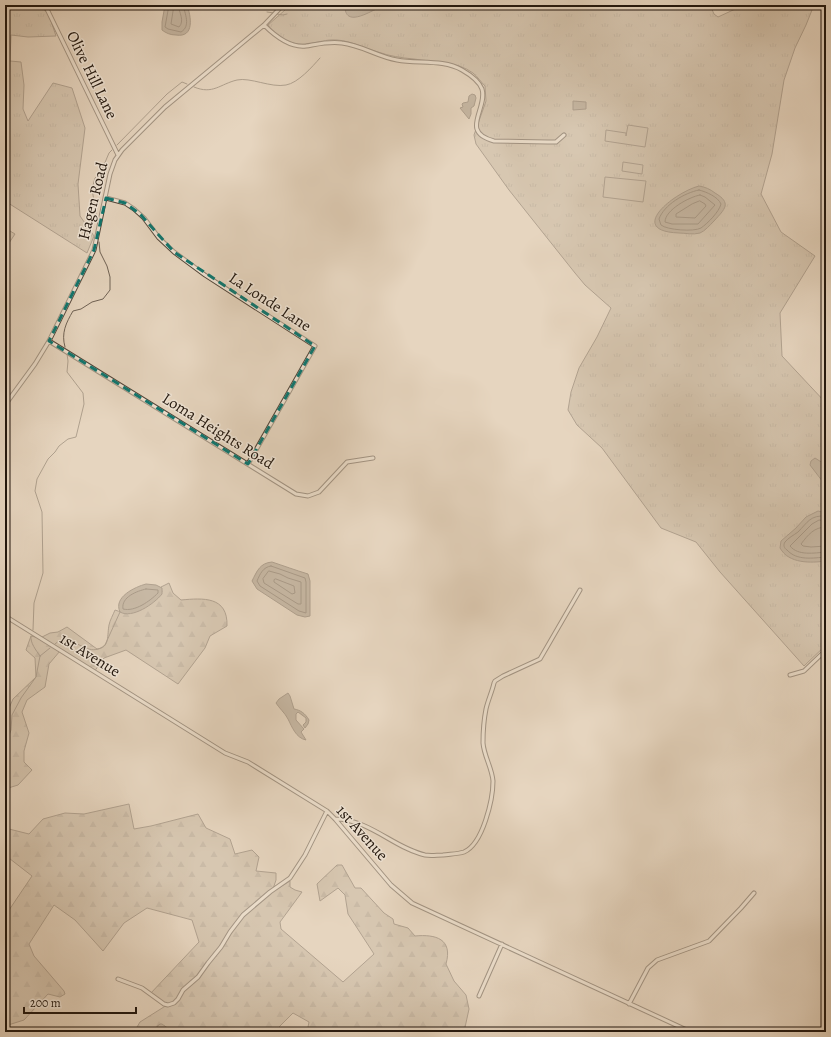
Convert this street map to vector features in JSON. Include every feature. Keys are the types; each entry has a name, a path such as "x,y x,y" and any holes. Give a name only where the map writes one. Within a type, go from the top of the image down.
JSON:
{"street":[{"name":"Olive Hill Lane","path":"45,5 118,155"},
{"name":"Hagen Road","path":"5,405 35,364 49,340 94,250 110,174 118,155 125,145 165,107 264,25 283,5"},
{"path":"264,25 278,37 292,44 305,46 326,42 343,43 396,60 442,64 462,70 477,81 482,88 482,99 476,124 480,134 490,140 556,142 564,135"},
{"name":"La Londe Lane","path":"106,198 125,203 134,209 144,218 159,238 174,252 205,275 315,346 248,464"},
{"name":"Loma Heights Road","path":"49,340 296,494 308,496 319,492 347,462 373,458"},
{"path":"335,819 351,821 401,845 426,855 465,852 479,836 492,799 493,780 483,743 485,714 494,683 502,676 540,660 580,590"},
{"name":"1st Avenue","path":"5,616 225,753 248,762 327,812 335,819 391,885 412,903 691,1032"},
{"path":"790,675 804,671 826,650"},
{"path":"118,979 142,988 164,1004 168,1005 174,1003 183,990 196,980 222,948 230,932 243,915 270,892 290,878 305,855 327,812"},
{"path":"629,1004 650,965 657,960 709,941 754,893"},
{"path":"479,996 502,944"}],"highlighted area":[{"path":"106,198 125,203 140,214 174,252 315,346 248,464 49,341 94,250"}],"green space":[{"path":"5,5 40,5 49,15 56,36 28,37 11,35 10,61 21,62 24,85 23,109 28,121 53,83 72,88 85,128 78,184 80,216 94,236 87,253 5,201"},
{"path":"288,5 710,5 714,14 718,17 744,5 814,5 795,48 784,80 772,154 761,194 781,232 815,256 780,313 782,356 826,403 826,645 804,666 720,572 696,542 661,528 602,448 577,425 568,410 571,392 579,368 597,337 611,308 585,285 575,273 509,190 476,144 474,135 486,101 485,86 473,73 467,69 452,64 391,56 352,43 337,40 329,40 311,44 295,44 285,40 268,25 285,10"},
{"path":"628,125 648,128 645,147 605,141 606,130 626,133 626,136"},
{"path":"623,162 643,165 642,174 622,171"},
{"path":"605,177 646,181 643,202 603,197"},
{"path":"5,228 15,234 5,249"},
{"path":"169,583 173,593 181,600 205,599 219,604 226,616 227,626 210,636 205,648 178,684 126,650 104,658 94,672 60,651 49,664 45,687 27,700 22,712 29,733 24,751 24,762 32,770 18,785 5,789 6,715 13,699 36,677 35,658 26,650 31,636 40,638 50,633 58,632 67,627 97,649 101,648 106,644 109,623 115,610 129,613 141,610 162,592 161,587"},
{"path":"129,804 134,829 198,814 206,828 230,839 235,854 252,850 259,857 256,871 276,873 276,880 272,892 290,881 290,887 302,892 280,922 281,929 343,982 374,954 348,914 345,895 338,888 320,901 317,884 337,865 342,865 355,888 361,888 384,913 393,919 394,924 408,928 415,936 436,937 445,944 448,956 446,964 454,981 466,995 469,1009 464,1032 307,1032 309,1022 293,1013 274,1032 171,1032 165,1026 158,1025 156,1028 157,1032 134,1032 140,1022 167,1005 150,994 199,942 192,920 147,908 124,923 103,951 75,920 54,905 29,944 34,956 65,994 60,997 48,994 24,1020 5,1026 5,916 32,876 5,855 5,828 29,834 43,819 65,813 84,814"}],"water":[{"path":"165,5 187,5 190,15 190,25 189,30 186,33 182,35 174,35 168,34 162,30"},
{"path":"345,5 385,5 361,16 355,17 349,16 346,13"},
{"path":"472,94 475,95 476,98 474,106 471,108 469,119 460,108 463,107 463,103 468,102 469,96"},
{"path":"573,101 586,102 586,109 573,110"},
{"path":"699,186 707,188 724,200 725,203 724,210 704,231 692,234 679,233 663,231 656,226 655,219 668,203 678,196"},
{"path":"815,458 826,465 826,486 810,465 811,461"},
{"path":"818,511 826,513 826,561 807,562 795,560 789,557 780,548 781,541 806,517"},
{"path":"272,562 308,574 310,581 310,616 305,617 297,615 257,589 252,581 259,568"},
{"path":"146,584 156,585 162,588 162,594 154,602 136,612 125,614 120,612 119,607 122,597 131,590"},
{"path":"288,693 294,709 302,712 309,720 305,728 303,725 306,722 306,718 298,712 296,714 296,720 304,729 301,732 306,740 297,735 287,717 276,703"},
{"path":"160,1024 169,1029 171,1032 157,1032 156,1028"}],"waterway":[{"path":"267,12 274,13"},
{"path":"277,14 287,14"},
{"path":"194,87 206,90 242,79 280,86 291,84 309,70 320,58"},
{"path":"117,145 167,94 182,82 187,84"},
{"path":"98,225 92,189 95,178 101,172 109,153 112,150"},
{"path":"65,347 65,328 73,311 81,309 92,302 103,299 110,290 110,277 107,266 100,252 99,242"},
{"path":"33,630 34,603 43,573 42,512 35,491 37,479 48,459 59,446 68,439 76,437 84,404 83,393 67,372 67,354"},
{"path":"55,644 60,640 66,640 88,649 96,650 105,645 120,612"},
{"path":"31,636 32,644 40,656"},
{"path":"5,746 11,730 12,715 21,698 36,677 40,656 50,648"}]}
